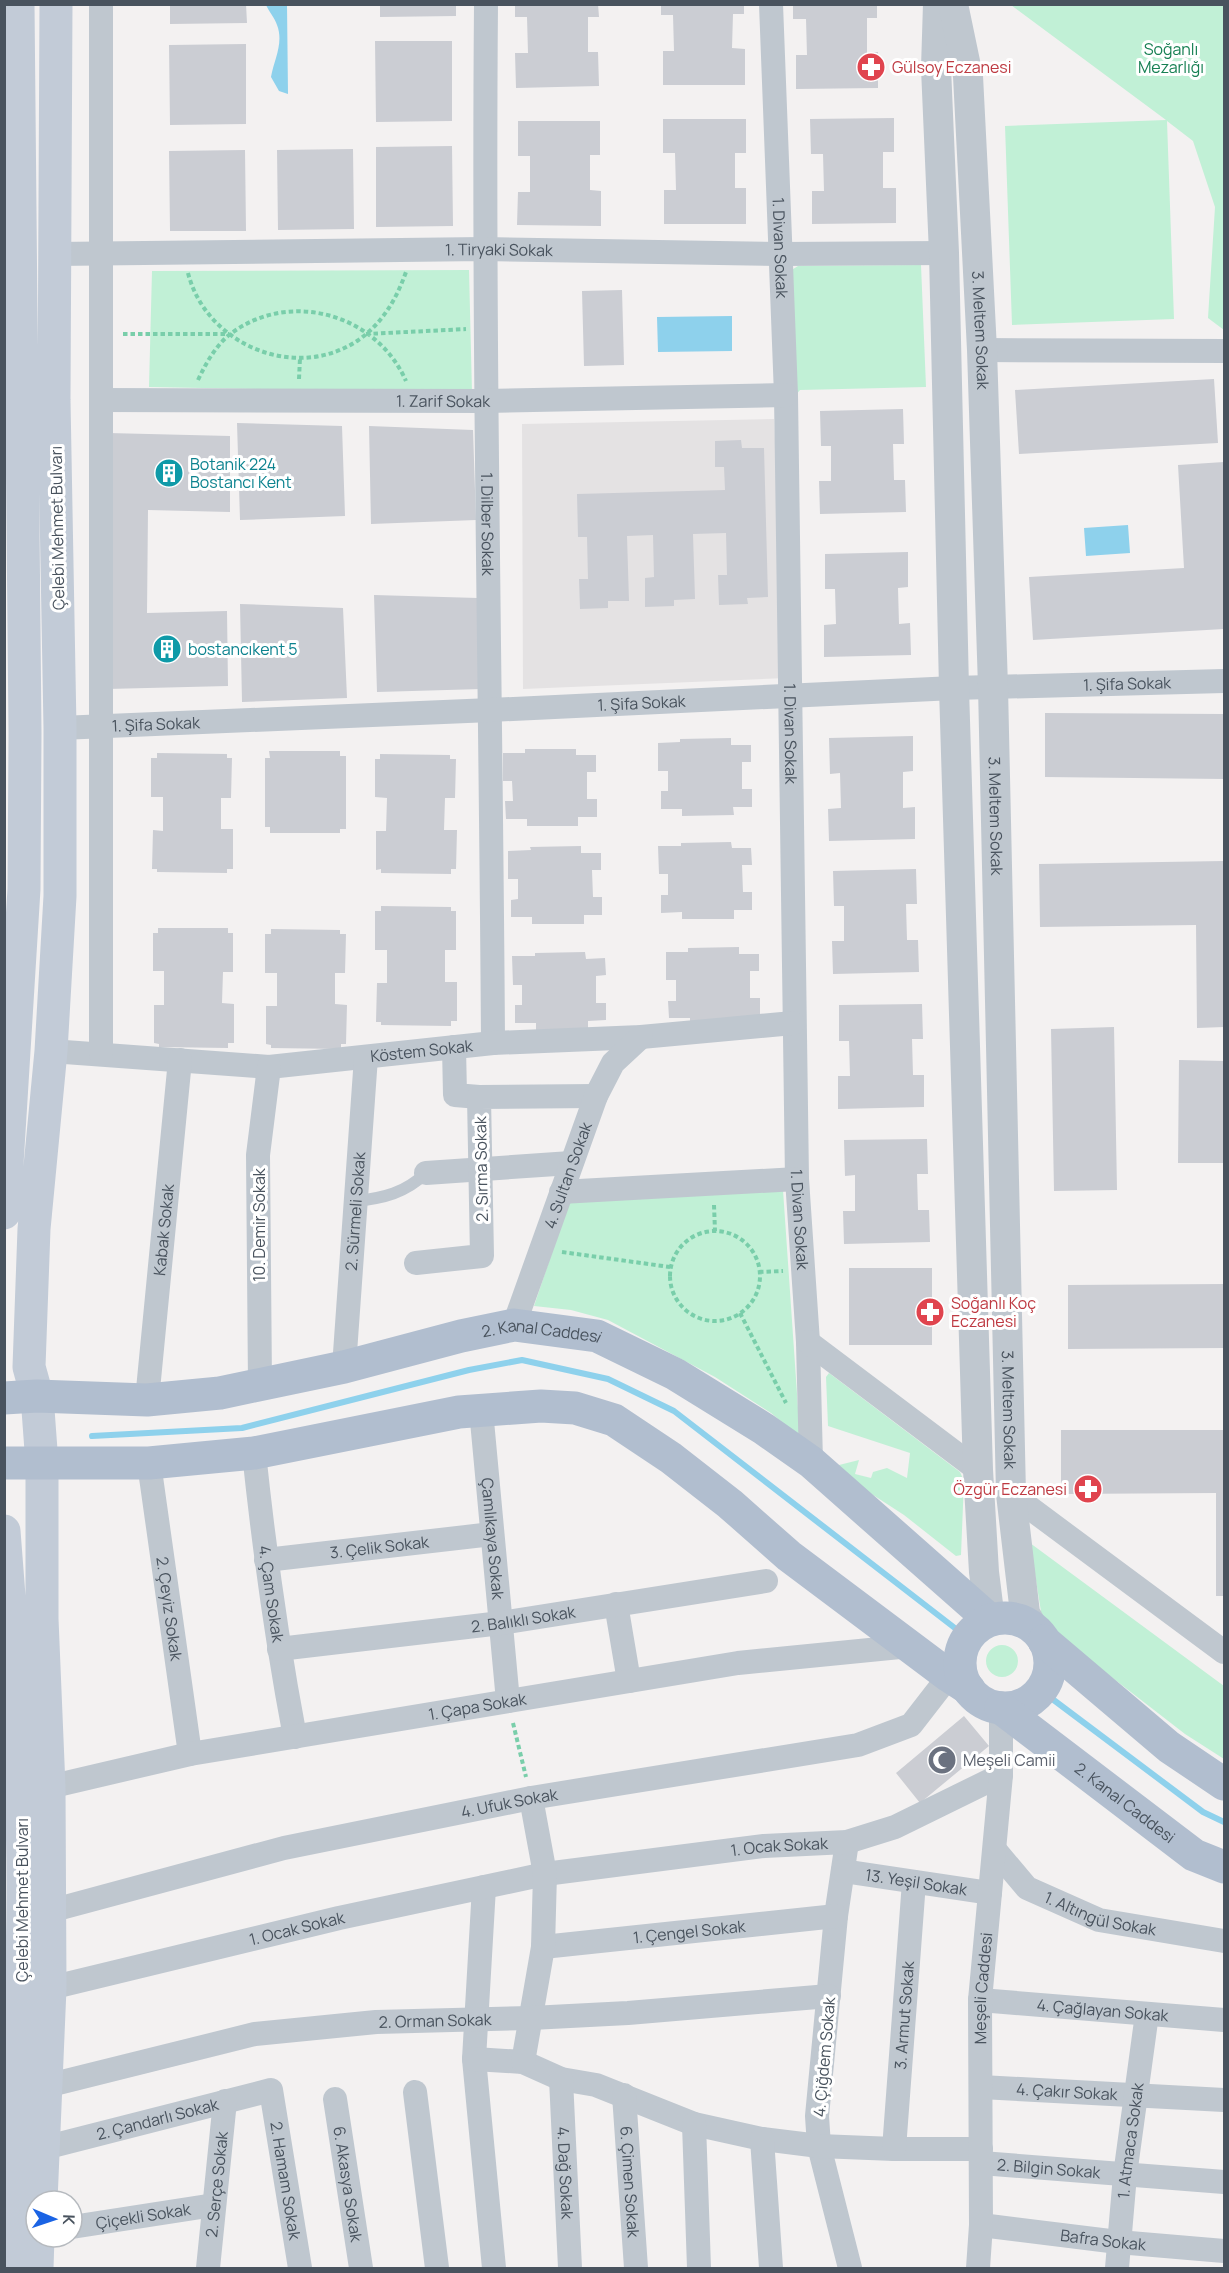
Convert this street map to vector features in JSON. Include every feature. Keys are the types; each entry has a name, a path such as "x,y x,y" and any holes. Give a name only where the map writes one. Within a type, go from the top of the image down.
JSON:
{"main road":[{"name":"Çelebi Mehmet Bulvarı","path":"4,1213 10,1047 24,889 15,733 14,403 18,4"},
{"name":"Çelebi Mehmet Bulvarı","path":"42,2189 44,2148 23,2081 13,2013 14,1882 42,1619 42,1464 37,1396 29,1367 34,1229 51,1051 60,896 60,728 54,400 56,4"},
{"name":"2. Kanal Caddesi","path":"4,1398 37,1396 147,1400 220,1393 344,1367 461,1336 514,1325 597,1336 675,1374 764,1429 811,1462 990,1620"},
{"path":"4,1463 148,1463 254,1453 459,1412 541,1406 575,1408 614,1420 671,1458 730,1504 789,1556 983,1702 1001,1708 1019,1705 1031,1699 1041,1690 1047,1678 1049,1664 1048,1651 1039,1634"},
{"name":"Çelebi Mehmet Bulvarı","path":"4,1531 10,1693 25,1790 50,1911 50,1988 23,2081 8,2167 8,2268"},
{"path":"959,1683 960,1655 965,1641 975,1629 990,1620 1011,1618 1023,1621 1169,1747 1224,1784"},
{"name":"2. Kanal Caddesi","path":"1001,1708 1194,1856 1224,1867"},
{"path":"37,2268 38,2249"}],"street":[{"path":"101,4 101,1054"},
{"name":"1. Dilber Sokak","path":"486,4 484,249 493,1043"},
{"name":"1. Divan Sokak","path":"771,4 786,395 793,1023 797,1179 808,1342 811,1462"},
{"name":"3. Meltem Sokak","path":"938,4 936,68 944,253 954,688 978,1470 984,1572 990,1620"},
{"name":"3. Meltem Sokak","path":"953,4 968,76 982,350 993,687 1011,1494 1025,1613 1039,1634"},
{"name":"1. Tiryaki Sokak","path":"55,254 484,249 780,254 944,253"},
{"path":"982,350 1224,351"},
{"name":"1. Zarif Sokak","path":"101,400 486,401 786,395"},
{"name":"1. Şifa Sokak","path":"60,728 954,688 1224,681"},
{"name":"Köstem Sokak","path":"51,1051 269,1067 493,1043 641,1037 793,1023"},
{"name":"4. Sultan Sokak","path":"514,1325 596,1096 613,1063 641,1037"},
{"path":"454,1047 455,1095 479,1097"},
{"name":"2. Sürmeli Sokak","path":"344,1367 366,1057"},
{"name":"Kabak Sokak","path":"147,1400 180,1060"},
{"name":"10. Demir Sokak","path":"260,1384 258,1155 269,1067"},
{"name":"2. Sırma Sokak","path":"416,1263 482,1256 479,1097 596,1096"},
{"path":"426,1173 571,1163"},
{"path":"561,1191 797,1179"},
{"path":"808,1342 978,1470"},
{"name":"Çamlıkaya Sokak","path":"481,1410 508,1701"},
{"name":"4. Çam Sokak","path":"254,1453 266,1560 295,1737"},
{"name":"2. Çeyiz Sokak","path":"148,1463 190,1754"},
{"path":"1011,1494 1224,1652"},
{"name":"3. Çelik Sokak","path":"266,1560 492,1534"},
{"name":"2. Balıklı Sokak","path":"279,1649 501,1623 766,1581"},
{"path":"616,1605 629,1681"},
{"name":"1. Çapa Sokak","path":"25,1790 190,1754 738,1663 910,1646"},
{"name":"4. Ufuk Sokak","path":"50,1911 284,1848 531,1798 858,1745 911,1725 959,1683"},
{"name":"Meşeli Caddesi","path":"978,2268 981,2225 980,2000 1001,1775 1001,1708"},
{"name":"1. Ocak Sokak","path":"50,1988 339,1918 545,1874 764,1846 847,1842 895,1827 1001,1775"},
{"path":"474,2059 523,2062 543,1947 545,1874 531,1798"},
{"name":"4. Çiğdem Sokak","path":"847,1842 836,1916 817,2116 819,2145 849,2268"},
{"name":"1. Altıngül Sokak","path":"995,1850 1028,1888 1099,1920 1224,1941"},
{"name":"13. Yeşil Sokak","path":"843,1871 990,1893"},
{"name":"3. Armut Sokak","path":"894,2149 914,1882"},
{"path":"484,1887 474,2059 494,2268"},
{"name":"1. Çengel Sokak","path":"543,1947 836,1916"},
{"name":"2. Orman Sokak","path":"23,2081 255,2034 376,2022 628,2013 829,1996"},
{"name":"4. Çağlayan Sokak","path":"980,2000 1224,2020"},
{"name":"1. Atmaca Sokak","path":"1117,2268 1125,2175 1147,2014"},
{"name":"2. Bilgin Sokak","path":"523,2062 561,2079 596,2085 624,2095 693,2124 762,2139 981,2156 1125,2175 1224,2182"},
{"name":"4. Dağ Sokak","path":"561,2079 570,2268"},
{"name":"4. Çakır Sokak","path":"981,2087 1224,2100"},
{"name":"2. Çandarlı Sokak","path":"44,2148 271,2090"},
{"name":"2. Hamam Sokak","path":"271,2090 300,2268"},
{"path":"415,2092 437,2268"},
{"name":"6. Çimen Sokak","path":"624,2095 636,2268"},
{"name":"6. Akasya Sokak","path":"335,2099 361,2268"},
{"name":"2. Serçe Sokak","path":"208,2268 225,2101"},
{"path":"693,2124 699,2268"},
{"path":"762,2139 771,2268"},
{"name":"Çiçekli Sokak","path":"84,2225 214,2205"},
{"name":"Bafra Sokak","path":"981,2225 1118,2242 1224,2251"}],"lane":[{"path":"356,1201 394,1195 412,1185 426,1173"}],"path":[{"path":"183,252 191,285 199,303 218,325 244,345 270,355 300,358 330,353 356,342 380,322 398,296 414,250"},
{"path":"190,400 206,364 219,344 230,334 253,321 279,311 307,311 331,316 354,325 384,348 400,369 407,383 410,400"},
{"path":"366,334 485,328"},
{"path":"101,334 230,334"},
{"path":"715,1231 731,1234 744,1242 754,1254 759,1269 759,1285 753,1300 740,1313 719,1322 692,1316 681,1307 673,1295 670,1268 676,1253 686,1241 700,1233 715,1231"},
{"path":"541,1249 670,1268"},
{"path":"740,1313 790,1410"},
{"path":"508,1701 531,1798"}],"shaded area":[{"path":"774,419 786,678 523,689 522,424"}],"green space":[{"name":"Soğanlı Mezarlığı","path":"1011,5 1224,5 1224,330 1208,318 1215,207 1193,141 1167,121 1174,319 1012,325 1005,126 1166,120"},
{"path":"921,265 926,387 800,390 794,397 790,271 798,266"},
{"path":"469,270 472,393 149,387 152,271"},
{"path":"783,1190 800,1437 771,1413 715,1377 608,1320 571,1310 534,1306 569,1202"},
{"path":"829,1373 960,1472 964,1481 961,1555 956,1556 904,1515 833,1469 835,1466 859,1460 855,1474 871,1478 873,1472 887,1468 907,1478 910,1453 828,1426 826,1377"},
{"path":"1030,1543 1224,1686 1224,1759 1185,1734 1043,1624"},
{"path":"1002,1645 1013,1650 1018,1661 1013,1672 1002,1677 991,1672 986,1661 991,1650"}],"water":[{"path":"266,5 287,5 288,94 279,91 271,77 278,51 279,32"},
{"path":"732,316 732,351 658,352 657,317"},
{"path":"1128,525 1130,553 1086,556 1084,528"}],"building":[{"path":"170,4 246,4 247,23 170,24"},
{"path":"515,4 598,4 599,17 588,17 588,52 598,52 599,86 516,88 515,53 528,53 527,17 515,17"},
{"path":"661,4 744,4 744,14 733,14 732,48 745,49 745,85 663,85 663,51 674,51 673,15 661,15"},
{"path":"793,4 877,4 877,18 867,18 867,53 878,52 878,88 796,89 796,55 807,55 806,19 793,19"},
{"path":"380,5 456,5 456,16 380,17"},
{"path":"375,41 452,41 452,121 376,122"},
{"path":"246,44 246,124 170,125 169,45"},
{"path":"894,118 894,152 883,152 883,188 896,188 896,223 812,224 812,191 824,191 823,154 811,154 810,119"},
{"path":"663,119 746,119 746,153 735,153 735,188 746,188 746,224 664,224 664,190 676,190 675,153 663,153"},
{"path":"518,121 600,121 600,155 590,155 590,190 601,191 601,226 517,225 518,192 530,192 530,156 518,156"},
{"path":"452,146 453,226 376,227 376,147"},
{"path":"353,149 354,229 278,230 277,150"},
{"path":"245,150 246,231 170,231 169,151"},
{"path":"622,290 624,365 584,366 582,291"},
{"path":"1214,379 1218,443 1019,454 1015,390"},
{"path":"903,409 904,444 893,444 894,480 905,480 906,512 820,514 819,481 831,481 831,446 821,446 820,411"},
{"path":"237,423 342,426 345,516 240,520"},
{"path":"369,426 473,430 476,520 371,524"},
{"path":"108,433 230,436 230,512 148,510 147,613 227,611 228,686 107,689"},
{"path":"741,440 742,448 764,448 768,597 747,598 748,604 719,605 718,575 727,575 726,533 693,534 695,599 674,600 674,606 645,607 645,578 654,577 653,535 627,536 629,601 608,601 608,608 580,609 579,579 588,579 587,537 578,537 577,494 725,490 724,467 715,467 715,441"},
{"path":"1224,462 1224,629 1033,640 1029,577 1184,568 1178,465"},
{"path":"908,552 908,587 898,588 899,624 910,623 911,655 824,657 824,625 836,624 835,589 825,589 825,554"},
{"path":"374,595 478,598 482,689 377,692"},
{"name":"bostancıkent 5","path":"240,604 343,608 347,698 242,702"},
{"path":"1045,713 1224,714 1224,779 1045,777"},
{"path":"913,736 913,771 903,772 903,808 915,807 915,839 829,841 828,809 841,808 840,773 830,774 829,738"},
{"path":"731,738 731,745 751,745 751,762 742,762 742,789 752,789 752,807 733,807 734,815 682,816 682,809 661,809 661,791 668,791 668,771 658,771 658,743 680,742 680,739"},
{"path":"525,749 576,749 576,755 596,755 596,772 587,772 587,799 597,799 597,817 578,817 578,826 527,826 527,819 506,819 505,801 513,801 512,781 503,781 503,753 525,753"},
{"path":"269,751 340,751 340,756 346,756 346,829 340,829 340,833 270,833 270,827 265,827 265,758 270,758"},
{"path":"157,753 227,754 227,758 232,758 231,798 221,798 221,829 233,829 233,869 227,869 227,873 157,872 157,869 152,869 153,830 163,831 163,797 151,797 151,758 157,758"},
{"path":"380,754 450,755 450,759 456,759 455,798 445,798 444,830 457,830 456,869 451,869 451,874 381,873 381,869 376,870 376,831 386,831 387,798 375,797 375,759 380,759"},
{"path":"731,842 732,848 751,848 752,865 742,865 743,892 752,892 752,910 734,910 734,919 682,919 682,912 661,913 661,895 668,895 668,874 659,874 658,846"},
{"path":"581,846 581,853 601,853 601,870 592,870 593,897 602,897 602,915 584,915 584,924 532,924 532,917 511,917 511,900 518,899 518,879 508,879 508,851 531,850 530,847"},
{"path":"1224,861 1224,1027 1197,1028 1196,925 1040,927 1039,864"},
{"path":"916,869 917,904 906,904 907,940 918,940 919,972 833,974 832,941 844,941 844,906 834,906 833,871"},
{"path":"381,906 451,907 451,911 456,911 456,950 445,950 445,982 457,982 457,1021 451,1021 451,1026 381,1025 381,1022 376,1022 377,983 387,983 387,950 375,950 375,911 381,911"},
{"path":"158,928 228,928 228,933 233,933 233,972 223,972 222,1003 234,1004 234,1043 228,1043 228,1048 159,1047 159,1044 154,1043 154,1005 164,1005 164,971 153,971 153,933 158,933"},
{"path":"271,929 340,930 340,934 346,934 345,973 335,973 335,1004 347,1005 346,1044 341,1044 341,1049 271,1048 271,1045 266,1044 266,1006 277,1006 277,973 265,973 265,934 271,934"},
{"path":"739,947 739,954 759,954 759,971 750,971 750,998 760,998 760,1016 690,1026 690,1018 669,1018 668,1001 676,1001 676,980 666,980 666,952 688,952 688,948"},
{"path":"585,952 586,959 605,958 606,975 596,976 596,1003 606,1003 606,1020 588,1021 588,1029 536,1030 536,1023 515,1023 515,1005 522,1005 522,985 513,985 512,956"},
{"path":"922,1004 923,1039 912,1039 913,1075 924,1075 924,1107 838,1109 838,1076 850,1076 849,1041 839,1041 839,1005"},
{"path":"1114,1027 1117,1190 1054,1191 1051,1029"},
{"path":"1179,1060 1224,1061 1224,1163 1178,1163"},
{"path":"927,1139 928,1174 917,1174 918,1210 929,1210 930,1242 844,1244 843,1211 855,1211 855,1175 845,1176 844,1140"},
{"path":"849,1268 932,1268 932,1345 849,1345"},
{"path":"1224,1284 1224,1348 1068,1349 1068,1285"},
{"path":"1061,1430 1224,1430 1224,1596 1216,1596 1216,1493 1061,1494"},
{"name":"Meşeli Camii","path":"964,1716 989,1746 920,1803 896,1773"}],"waterway":[{"path":"92,1436 242,1428 469,1370 522,1360 608,1379 674,1411 960,1632"},
{"path":"1051,1698 1203,1812 1224,1822"}],"place":[{"name":"Gülsoy Eczanesi","path":"871,67"},
{"name":"Botanik 224 Bostancı Kent","path":"169,473"},
{"name":"bostancıkent 5","path":"167,649"},
{"name":"Soğanlı Koç Eczanesi","path":"930,1312"},
{"name":"Özgür Eczanesi","path":"1088,1489"},
{"name":"Meşeli Camii","path":"942,1760"}]}
